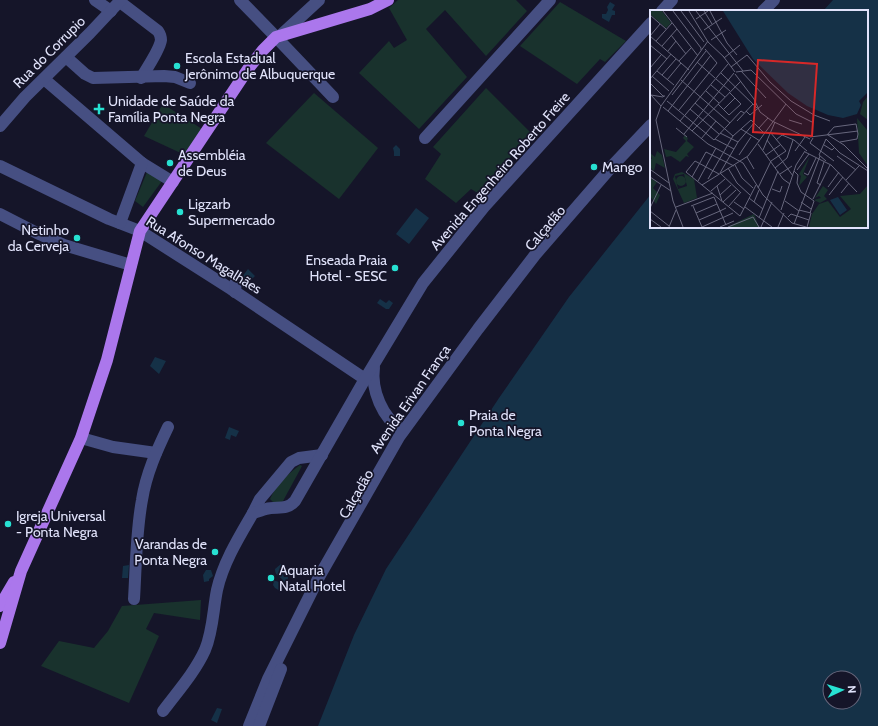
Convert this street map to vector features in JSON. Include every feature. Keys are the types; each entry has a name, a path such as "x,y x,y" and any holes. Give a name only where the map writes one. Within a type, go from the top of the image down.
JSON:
{"main road":[{"path":"0,606 21,571 81,438 108,360 140,231 248,69 263,50 279,36 370,9 388,0"},
{"path":"0,643 21,571"}],"street":[{"path":"95,0 111,11"},
{"path":"240,0 279,36 333,97"},
{"path":"279,36 319,0"},
{"path":"425,138 550,0"},
{"path":"663,10 672,0"},
{"path":"758,10 768,0"},
{"path":"764,10 774,0"},
{"path":"120,1 158,31 161,37 160,43 148,68 141,78"},
{"name":"Rua do Corrupio","path":"0,126 16,107 120,1"},
{"name":"Avenida Engenheiro Roberto Freire","path":"374,364 423,283 484,207 650,24"},
{"path":"66,57 90,77 176,77 190,83"},
{"path":"44,79 142,163 173,182"},
{"name":"Avenida Erivan França","path":"249,726 268,679 319,577 403,431 478,329 535,255 614,164 650,126"},
{"name":"Calçadão","path":"259,726 288,653 363,509 410,431 476,338 532,268 594,194 650,133"},
{"path":"120,223 142,163"},
{"name":"Rua Afonso Magalhães","path":"0,166 140,231 235,292 365,379"},
{"path":"2,217 64,245 131,265"},
{"path":"235,292 236,279"},
{"path":"253,513 268,508 284,508 292,504 374,364"},
{"path":"374,364 373,378 375,393 394,425 403,431"},
{"path":"134,599 139,518 142,499 147,478 156,453 168,427"},
{"path":"81,438 112,447 156,453"},
{"path":"164,711 191,673 205,650 222,572 260,499 290,462 298,458 322,455"}],"green space":[{"path":"398,0 516,0 527,11 486,56 445,10 426,29 467,77 419,129 359,73 389,41 394,48 407,40 389,8"},
{"path":"560,2 626,41 605,62 600,59 577,84 520,46"},
{"path":"486,88 530,132 481,195 471,189 456,203 425,179 441,154 433,147"},
{"path":"314,93 378,148 339,199 266,143"},
{"path":"163,104 202,129 185,155 144,136"},
{"path":"147,172 162,181 143,207 135,201"},
{"path":"300,465 302,466 283,501 278,504 273,502 270,499 275,489"},
{"path":"201,600 200,620 154,613 146,629 159,636 129,703 41,666 59,641 94,648 108,631 122,606"}],"water":[{"path":"833,0 878,0 878,726 318,726 354,635 386,569 499,398 569,297 650,195 650,228 868,228 868,10 824,10"},
{"path":"610,2 615,5 612,10 615,11 615,15 612,15 609,22 602,18 602,14 606,14 608,10 607,7"},
{"path":"396,145 400,149 400,156 394,156 393,148"},
{"path":"416,208 429,218 409,244 396,234"},
{"path":"248,269 255,276 252,279 249,276 245,280 242,277"},
{"path":"380,299 386,303 389,300 393,303 389,309 386,309 377,303"},
{"path":"155,357 166,361 159,374 150,366"},
{"path":"229,427 239,431 236,437 231,435 230,440 225,438"},
{"path":"281,564 285,568 282,572 284,577 288,577 286,585 280,591 273,585 274,581 279,582 279,584 281,583 282,579 276,574 275,569"},
{"path":"129,565 128,578 122,578 123,566"},
{"path":"206,570 211,570 213,576 209,579 209,581 204,582 203,575"},
{"path":"217,708 222,709 217,723 211,720"}],"place":[{"name":"Escola Estadual Jerônimo de Albuquerque","path":"177,66"},
{"name":"Unidade de Saúde da Família Ponta Negra","path":"99,109"},
{"name":"Assembléia de Deus","path":"170,163"},
{"name":"Mango","path":"594,167"},
{"name":"Ligzarb Supermercado","path":"180,212"},
{"name":"Netinho da Cerveja","path":"77,238"},
{"name":"Enseada Praia Hotel - SESC","path":"395,268"},
{"name":"Praia de Ponta Negra","path":"461,423"},
{"name":"Igreja Universal - Ponta Negra","path":"8,524"},
{"name":"Varandas de Ponta Negra","path":"215,552"},
{"name":"Aquaria Natal Hotel","path":"271,578"}]}
